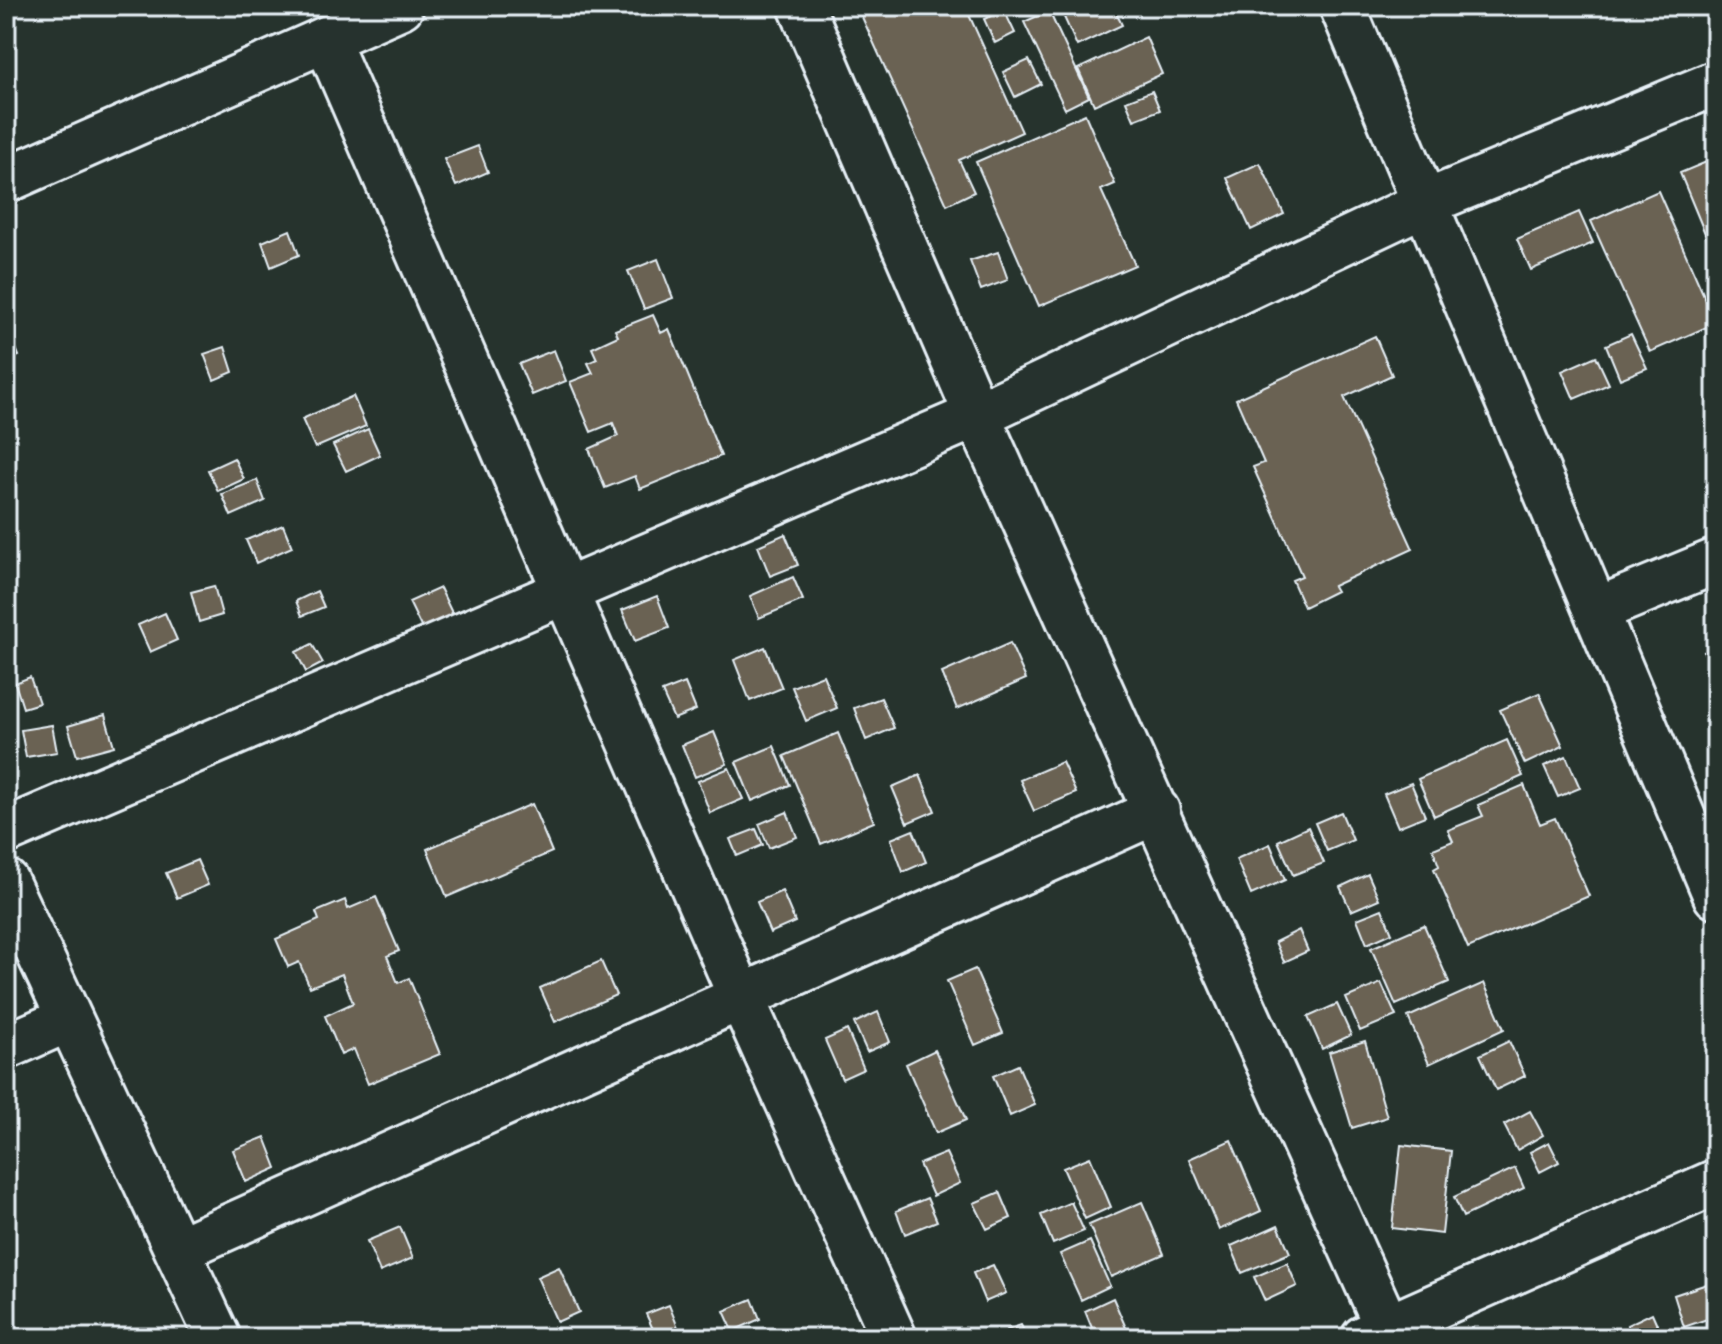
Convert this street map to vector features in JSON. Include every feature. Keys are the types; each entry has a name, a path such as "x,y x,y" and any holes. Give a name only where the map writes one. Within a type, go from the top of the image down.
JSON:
{"street":[{"path":"6,180 401,6"},
{"path":"801,6 977,415 1157,811 1381,1335 1716,1182"},
{"path":"1342,6 1716,896"},
{"path":"326,39 741,997 894,1338"},
{"path":"6,831 977,415 1425,203 1716,83"},
{"path":"1597,610 1716,561"},
{"path":"177,1250 1157,811"},
{"path":"6,882 218,1338"},
{"path":"6,1047 69,1019"}],"building":[{"path":"857,6 965,6 1022,132 959,160 974,192 947,205"},
{"path":"1059,6 1113,6 1122,25 1077,46"},
{"path":"1004,10 1015,33 995,43 984,19"},
{"path":"1049,11 1089,97 1065,109 1024,22"},
{"path":"1146,37 1162,74 1094,105 1078,69"},
{"path":"1029,60 1041,84 1015,97 1003,72"},
{"path":"1152,91 1160,110 1134,120 1126,101"},
{"path":"1085,114 1115,184 1101,190 1135,265 1039,306 976,162"},
{"path":"478,146 488,172 456,186 444,159"},
{"path":"1716,158 1716,260 1680,173"},
{"path":"1260,163 1284,214 1251,230 1227,178"},
{"path":"1658,191 1716,323 1650,352 1591,221"},
{"path":"1579,212 1593,243 1531,270 1517,239"},
{"path":"290,230 299,255 271,267 262,242"},
{"path":"998,252 1008,280 981,290 970,261"},
{"path":"658,259 673,298 644,309 628,271"},
{"path":"653,315 661,333 669,329 721,456 640,489 635,476 605,488 589,449 618,436 613,423 591,432 570,382 593,373 588,363 597,359 592,348 618,336 615,330"},
{"path":"10,333 19,356 6,361 6,335"},
{"path":"1631,334 1647,368 1620,379 1606,345"},
{"path":"1375,336 1392,375 1344,397 1413,549 1333,586 1336,591 1304,607 1292,580 1302,576 1253,467 1264,463 1236,399"},
{"path":"225,347 233,372 214,380 204,354"},
{"path":"554,350 566,381 532,395 519,364"},
{"path":"1596,356 1609,384 1574,399 1562,371"},
{"path":"353,396 366,426 315,448 302,419"},
{"path":"368,429 380,455 346,471 333,445"},
{"path":"234,458 244,479 218,491 208,470"},
{"path":"257,480 265,501 231,516 222,494"},
{"path":"283,525 292,547 256,563 246,540"},
{"path":"785,534 798,565 770,576 758,546"},
{"path":"793,577 803,600 759,618 750,596"},
{"path":"214,586 222,615 199,622 191,592"},
{"path":"440,588 454,617 423,631 409,602"},
{"path":"317,591 324,607 302,616 296,601"},
{"path":"657,596 669,628 635,641 622,610"},
{"path":"165,613 177,640 150,652 138,625"},
{"path":"1010,643 1026,679 957,709 942,673"},
{"path":"312,644 323,663 306,672 296,652"},
{"path":"765,647 782,688 750,701 734,660"},
{"path":"1716,648 1716,682 1715,683 1704,652"},
{"path":"823,675 837,708 806,721 792,687"},
{"path":"30,677 39,703 23,708 15,683"},
{"path":"685,683 696,710 674,719 662,692"},
{"path":"1539,693 1563,746 1525,764 1500,710"},
{"path":"881,698 894,728 866,740 854,708"},
{"path":"105,715 114,746 77,756 68,726"},
{"path":"52,725 57,752 26,757 21,730"},
{"path":"714,732 727,764 695,777 682,745"},
{"path":"838,733 874,822 821,844 784,756"},
{"path":"1507,740 1523,776 1434,816 1418,779"},
{"path":"774,746 790,785 752,801 736,762"},
{"path":"1566,756 1580,788 1558,797 1544,766"},
{"path":"1062,762 1076,793 1034,811 1020,780"},
{"path":"729,768 743,799 710,813 698,781"},
{"path":"920,775 935,811 907,823 892,787"},
{"path":"1411,783 1425,816 1398,827 1384,794"},
{"path":"1524,785 1540,824 1555,818 1589,896 1468,948 1434,869 1439,866 1433,849 1453,841 1448,830 1483,816 1478,805"},
{"path":"532,804 552,852 447,897 427,849"},
{"path":"787,812 797,837 769,848 759,824"},
{"path":"1341,812 1353,840 1327,851 1315,823"},
{"path":"1308,827 1324,863 1293,875 1278,841"},
{"path":"756,829 763,845 737,856 730,839"},
{"path":"913,830 926,862 903,872 891,839"},
{"path":"1270,844 1285,880 1251,895 1236,859"},
{"path":"197,860 208,885 177,898 166,873"},
{"path":"1368,874 1379,899 1351,911 1340,887"},
{"path":"782,891 795,922 770,933 757,902"},
{"path":"376,897 399,951 387,956 398,983 409,978 440,1054 368,1084 354,1049 341,1055 325,1016 353,1003 342,974 310,987 299,962 288,967 276,939 319,920 316,912 345,900 348,909"},
{"path":"1382,909 1392,933 1367,944 1357,919"},
{"path":"1424,925 1449,982 1396,1005 1371,948"},
{"path":"1299,930 1308,951 1284,962 1275,942"},
{"path":"601,961 616,995 555,1022 540,988"},
{"path":"975,969 1003,1033 975,1045 947,981"},
{"path":"1381,983 1396,1016 1360,1031 1346,998"},
{"path":"1484,983 1504,1029 1429,1064 1408,1017"},
{"path":"1337,1004 1351,1035 1322,1049 1308,1017"},
{"path":"878,1012 890,1042 867,1052 854,1023"},
{"path":"847,1030 864,1069 842,1079 825,1040"},
{"path":"1365,1041 1387,1117 1352,1128 1329,1052"},
{"path":"1509,1041 1525,1076 1496,1090 1480,1055"},
{"path":"935,1050 966,1120 936,1133 906,1064"},
{"path":"1018,1065 1035,1105 1010,1116 993,1076"},
{"path":"1530,1111 1543,1135 1517,1150 1504,1125"},
{"path":"265,1137 277,1168 246,1182 233,1150"},
{"path":"1231,1140 1261,1211 1219,1230 1189,1159"},
{"path":"1549,1142 1559,1162 1540,1172 1530,1152"},
{"path":"1401,1145 1451,1151 1442,1234 1392,1228"},
{"path":"946,1153 960,1183 933,1196 919,1164"},
{"path":"1090,1157 1111,1207 1085,1219 1063,1168"},
{"path":"1515,1168 1524,1188 1463,1217 1454,1197"},
{"path":"1000,1192 1011,1218 987,1229 974,1203"},
{"path":"927,1198 937,1221 905,1234 896,1211"},
{"path":"1071,1202 1084,1231 1053,1244 1041,1215"},
{"path":"1142,1202 1164,1254 1111,1277 1089,1225"},
{"path":"1278,1225 1290,1253 1242,1273 1231,1246"},
{"path":"400,1227 413,1258 380,1272 367,1241"},
{"path":"1090,1241 1110,1286 1081,1300 1060,1254"},
{"path":"1287,1263 1297,1286 1265,1301 1254,1277"},
{"path":"993,1265 1006,1293 985,1302 973,1273"},
{"path":"559,1267 579,1312 557,1322 537,1277"},
{"path":"1716,1281 1716,1316 1684,1327 1674,1295"},
{"path":"1113,1298 1130,1337 1096,1338 1085,1311"},
{"path":"752,1299 760,1319 733,1331 724,1311"},
{"path":"669,1305 681,1335 657,1338 646,1314"},
{"path":"1652,1313 1663,1338 1632,1338 1627,1325"},
{"path":"1021,1325 1027,1338 1010,1338 1007,1330"}]}
